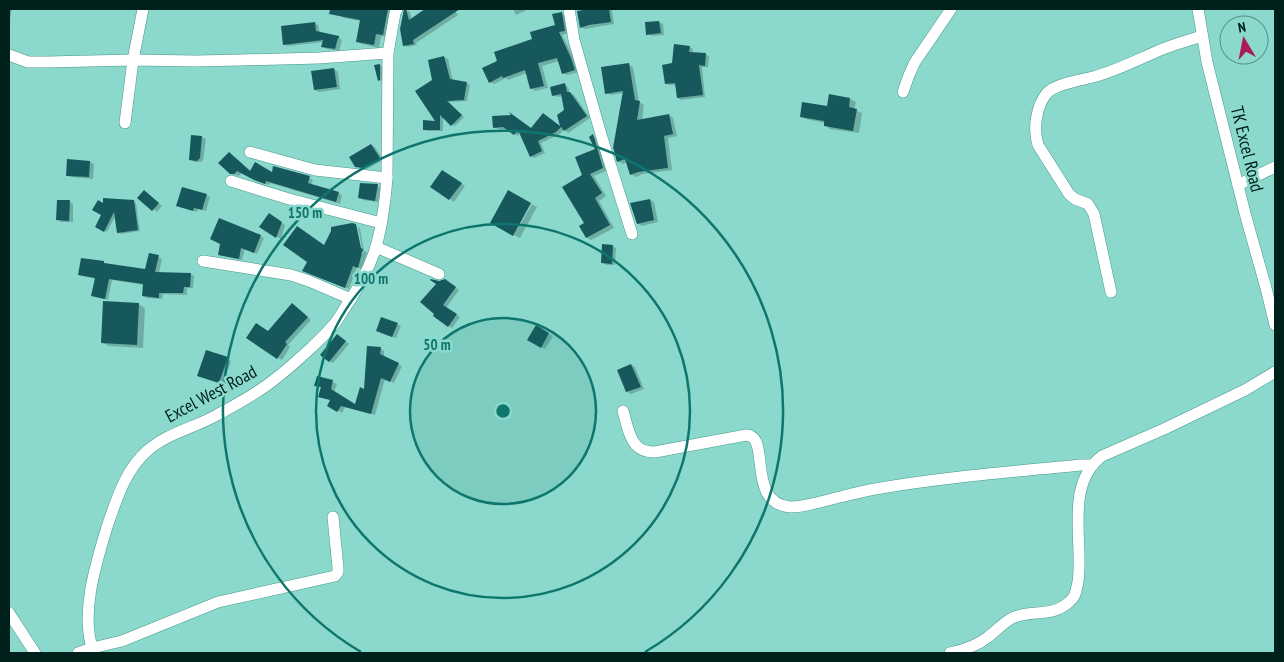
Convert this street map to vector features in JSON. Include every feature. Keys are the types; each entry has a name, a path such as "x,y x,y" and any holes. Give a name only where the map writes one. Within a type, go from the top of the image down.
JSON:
{"street":[{"path":"125,123 133,60 143,9"},
{"name":"Excel West Road","path":"87,651 90,593 96,564 114,507 130,471 138,460 147,450 161,440 201,423 254,394 291,367 336,322 368,269 382,223 387,178 388,53 397,9"},
{"path":"568,9 602,138 632,234"},
{"path":"903,92 915,62 951,9"},
{"name":"TK Excel Road","path":"1198,9 1207,62 1238,184 1271,285 1275,325"},
{"path":"1111,292 1094,214 1088,204 1075,199 1069,194 1038,145 1036,137 1038,112 1048,92 1055,87 1120,68 1176,44 1202,36"},
{"path":"9,55 28,62 71,62 319,58 388,53"},
{"path":"250,152 316,170 387,178"},
{"path":"1238,184 1275,167"},
{"path":"231,181 289,199 382,223"},
{"path":"376,247 439,274"},
{"path":"203,261 291,275 351,299"},
{"path":"950,653 977,645 1012,618 1020,615 1052,612 1071,601 1076,592 1079,575 1078,506 1081,489 1087,472 1102,456 1172,426 1245,390 1275,372"},
{"path":"623,411 636,446 645,451 655,452 748,435 753,437 758,446 764,486 770,499 777,504 789,507 810,505 874,489 923,482 1092,465"},
{"path":"87,651 129,639 218,602 335,576 338,568 333,517"},
{"path":"9,613 35,653"}],"building":[{"path":"330,9 388,9 383,35 376,34 374,45 356,42 360,20 329,14"},
{"path":"404,9 406,9 409,20 425,9 460,9 413,40 414,44 403,46 400,29"},
{"path":"609,9 611,22 580,28 577,11"},
{"path":"562,12 565,31 559,32 575,70 562,74 557,58 538,63 544,86 530,89 525,70 503,78 502,76 489,83 482,68 497,61 494,52 532,39 530,32 555,25 552,14"},
{"path":"659,21 661,33 646,35 645,22"},
{"path":"315,22 316,31 339,36 335,49 321,47 323,40 283,45 281,26"},
{"path":"674,44 690,46 689,52 706,53 705,66 699,65 703,95 677,98 675,83 665,84 662,65 672,63"},
{"path":"444,56 450,79 467,82 464,100 447,101 462,115 451,126 440,115 440,130 423,130 423,120 435,121 415,91 432,80 428,60"},
{"path":"629,63 635,100 640,101 637,120 669,114 673,134 664,136 668,168 638,172 630,175 625,159 617,162 613,147 623,91 605,94 601,67"},
{"path":"380,64 380,80 378,81 374,65"},
{"path":"334,68 337,87 314,90 311,71"},
{"path":"565,83 567,92 570,92 587,116 564,131 561,127 556,132 538,141 542,151 530,157 518,130 514,135 503,127 493,128 492,116 511,115 509,112 531,128 543,113 560,126 557,115 564,110 561,94 552,96 550,87"},
{"path":"829,94 850,98 849,107 857,109 853,131 824,126 824,121 800,117 802,102 827,106"},
{"path":"593,134 603,168 590,174 602,193 595,198 610,225 586,238 579,226 584,223 562,187 582,175 575,157 595,149 589,137"},
{"path":"191,135 202,136 200,158 197,161 189,160"},
{"path":"371,144 380,158 363,168 355,167 349,157"},
{"path":"229,152 250,171 255,162 272,172 273,166 310,176 308,183 339,192 336,202 266,181 265,184 237,171 234,174 230,174 218,163"},
{"path":"67,159 90,161 89,177 66,176"},
{"path":"442,170 462,183 449,200 430,187"},
{"path":"360,183 378,184 375,201 358,198"},
{"path":"182,187 207,194 202,210 194,208 193,211 176,206"},
{"path":"144,190 159,203 152,211 137,198"},
{"path":"508,190 531,203 513,236 490,223"},
{"path":"103,198 134,200 138,230 117,233 114,212 104,232 95,227 101,215 92,210 98,200 103,203"},
{"path":"650,199 654,220 637,224 630,203"},
{"path":"57,200 70,200 69,221 56,220"},
{"path":"269,213 282,222 276,238 259,227"},
{"path":"219,218 261,235 254,253 241,248 239,259 218,255 220,244 210,239"},
{"path":"356,224 361,248 363,249 358,268 353,266 345,288 302,271 307,262 283,245 297,226 324,245 331,227"},
{"path":"602,244 613,245 612,264 601,263"},
{"path":"149,253 159,255 155,272 191,273 190,287 184,287 183,293 159,293 159,298 142,296 143,284 109,279 105,299 91,296 95,278 78,275 81,258 145,269"},
{"path":"431,279 439,281 445,279 456,287 443,305 457,314 448,327 433,316 434,314 420,302 436,284"},
{"path":"103,301 139,303 137,345 101,343"},
{"path":"292,303 308,317 285,342 287,344 277,359 246,338 256,323 268,331"},
{"path":"381,317 398,323 392,337 376,331"},
{"path":"536,325 549,333 541,348 527,340"},
{"path":"337,334 346,341 329,362 320,355"},
{"path":"367,346 381,347 380,354 399,363 390,382 381,378 371,414 341,406 337,412 327,406 330,400 318,397 321,387 314,386 317,376 333,380 331,389 355,404 360,387 364,389"},
{"path":"206,350 228,357 219,383 197,376"},
{"path":"631,364 641,387 626,392 617,370"}]}
